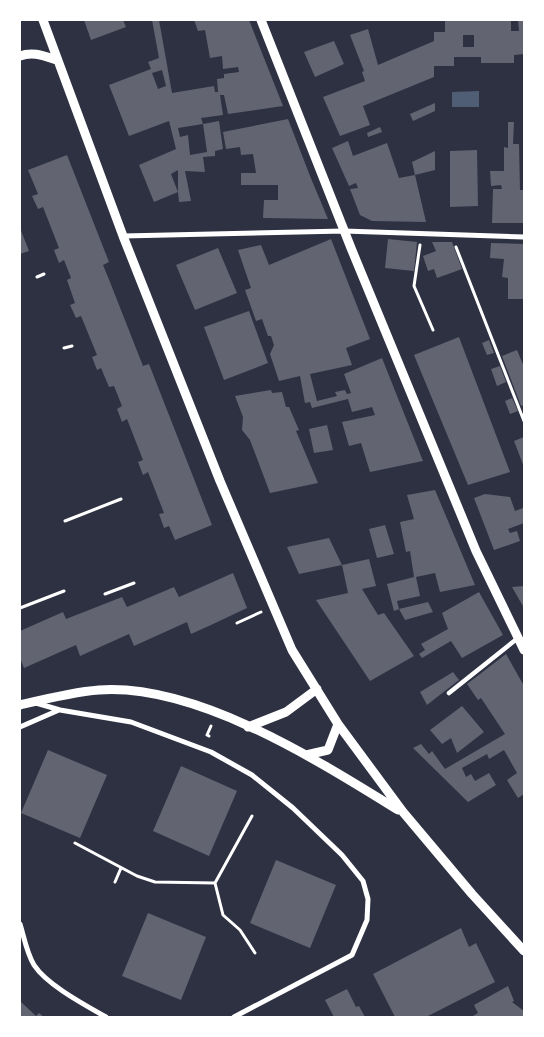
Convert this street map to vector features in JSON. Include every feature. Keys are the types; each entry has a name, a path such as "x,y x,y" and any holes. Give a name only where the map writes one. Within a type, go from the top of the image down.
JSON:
{"street":[{"path":"43,20 123,236 244,541 292,650 338,724 403,812 472,894 524,951"},
{"path":"261,20 344,231 476,551 524,650"},
{"path":"20,56 40,54 57,60"},
{"path":"123,236 344,231 451,233 524,237"},
{"path":"449,693 518,638"},
{"path":"248,727 286,712 316,689"},
{"path":"20,705 99,690 161,694 248,727 323,763 403,812"},
{"path":"34,702 60,710 131,722 219,756 252,775 293,808 342,855 363,881 368,899 367,920 352,955 234,1017"},
{"path":"20,728 60,710"},
{"path":"306,755 328,750 338,724"},
{"path":"20,924 33,963 38,970 75,998 106,1017"}],"path":[{"path":"422,233 414,286 433,330"},
{"path":"451,233 524,420"},
{"path":"37,277 44,274"},
{"path":"64,348 72,346"},
{"path":"65,521 121,499"},
{"path":"105,594 134,583"},
{"path":"20,608 64,591"},
{"path":"237,623 261,612"},
{"path":"211,726 207,735 216,739"},
{"path":"252,816 215,883 223,915 240,930 255,953"},
{"path":"75,843 121,868 155,882 215,883"},
{"path":"115,882 121,868"}],"water":[{"path":"479,91 479,107 452,107 452,92"}],"building":[{"path":"84,20 123,20 126,27 91,40"},
{"path":"152,20 159,20 172,93 214,86 215,92 218,92 217,79 224,78 224,74 239,72 238,67 223,69 222,56 210,58 205,30 198,31 194,20 249,20 283,106 228,114 224,95 220,95 223,115 201,118 203,124 219,121 223,149 215,151 215,156 203,157 205,172 185,171 191,201 179,202 178,192 154,202 139,165 176,149 169,121 129,136 109,85 151,69 148,62 159,58","holes":["162,70 166,86 158,89 152,73","203,124 207,152 190,155 188,135 180,137 178,128","178,170 178,192 171,174"]},
{"path":"445,20 511,20 511,31 519,31 518,20 524,20 524,54 514,55 514,63 481,63 481,57 454,57 454,66 434,66 434,77 363,106 370,125 340,136 323,97 365,81 362,72 364,71 350,35 368,29 378,65 434,41 434,32 445,32","holes":["463,35 474,35 474,47 463,47"]},
{"path":"334,41 344,64 315,77 304,52"},
{"path":"435,103 435,111 413,121 410,114"},
{"path":"288,119 328,219 263,218 264,200 278,200 278,185 241,185 241,173 256,173 253,154 241,155 240,147 226,149 223,132"},
{"path":"508,122 514,122 513,144 519,144 520,190 524,190 524,223 492,223 493,189 502,189 501,185 491,186 490,171 504,171 504,147 508,148"},
{"path":"380,127 382,132 368,137 367,133"},
{"path":"348,141 353,156 387,143 399,178 415,175 426,222 372,221 360,215 350,189 358,188 356,183 349,186 332,148"},
{"path":"477,150 478,206 450,207 450,151"},
{"path":"435,151 435,170 415,175 412,162"},
{"path":"67,155 109,262 103,265 143,366 149,364 212,525 175,540 169,526 164,528 159,514 164,513 148,472 143,475 138,462 143,460 127,419 122,422 117,409 122,406 114,386 109,387 101,368 97,370 92,357 97,355 81,316 76,318 70,305 75,303 67,280 71,278 64,260 59,263 54,250 59,248 43,207 38,209 32,196 38,194 28,170"},
{"path":"20,228 29,251 20,254"},
{"path":"331,239 370,339 346,348 352,365 310,374 317,401 337,396 335,392 345,390 347,394 351,393 344,374 382,358 423,461 370,472 361,443 349,446 342,422 375,415 372,407 352,412 348,399 312,408 310,402 305,403 300,376 279,381 270,354 274,345 271,336 268,336 262,319 256,321 245,290 251,288 238,250 261,245 269,265"},
{"path":"388,239 417,242 414,271 385,268"},
{"path":"432,242 452,242 462,269 437,278 434,269 428,271 423,256 436,251"},
{"path":"491,243 524,244 524,299 508,299 508,278 502,277 504,259 490,258"},
{"path":"218,248 237,293 195,310 176,265"},
{"path":"249,311 268,363 224,380 204,327"},
{"path":"459,337 510,472 468,485 414,355"},
{"path":"489,340 494,353 487,355 482,343"},
{"path":"517,350 524,367 524,405 521,406 502,356"},
{"path":"500,366 506,382 497,386 491,369"},
{"path":"271,390 272,393 282,392 286,407 289,407 299,430 296,431 318,483 270,493 250,440 242,430 243,417 235,396"},
{"path":"512,398 518,411 510,414 505,401"},
{"path":"327,425 333,450 314,453 309,429"},
{"path":"524,437 524,467 514,441"},
{"path":"435,490 475,585 440,592 435,573 416,577 420,596 397,601 399,609 394,611 387,584 414,577 410,551 406,552 400,522 414,519 407,495"},
{"path":"485,494 510,497 515,511 523,508 524,523 508,529 510,533 517,531 520,541 494,550 474,498"},
{"path":"385,525 394,554 377,558 369,529"},
{"path":"329,538 342,565 299,574 287,547"},
{"path":"369,559 376,586 362,589 378,615 384,613 414,656 370,681 316,600 348,593 342,565"},
{"path":"233,573 247,608 211,625 191,634 187,622 134,646 129,634 80,656 76,645 24,668 20,658 20,631 63,612 66,619 122,597 127,607 174,587 179,597"},
{"path":"524,586 524,608 512,587"},
{"path":"479,592 503,635 462,658 451,641 422,658 419,654 425,650 421,644 448,629 442,613"},
{"path":"428,602 433,612 405,620 399,609"},
{"path":"506,654 524,686 524,794 518,798 507,780 517,773 504,750 489,759 487,754 462,768 466,777 471,774 475,781 489,773 496,785 468,802 413,748 421,744 429,754 432,751 445,769 505,734 481,698 478,700 467,684"},
{"path":"453,672 459,680 427,705 420,692"},
{"path":"462,706 484,732 457,753 451,738 442,744 430,730"},
{"path":"48,750 107,775 80,838 21,813"},
{"path":"181,766 237,791 209,856 153,831"},
{"path":"276,860 336,885 310,948 250,923"},
{"path":"148,913 206,937 181,1000 122,976"},
{"path":"461,928 469,947 476,943 495,982 426,1017 395,1017 373,974"},
{"path":"508,986 514,1001 512,1002 524,1011 524,1017 471,1017 478,1013 474,1005"},
{"path":"347,989 356,1007 359,1006 365,1017 334,1017 325,1000"},
{"path":"20,1001 36,1016 39,1013 44,1017 20,1017"}]}
